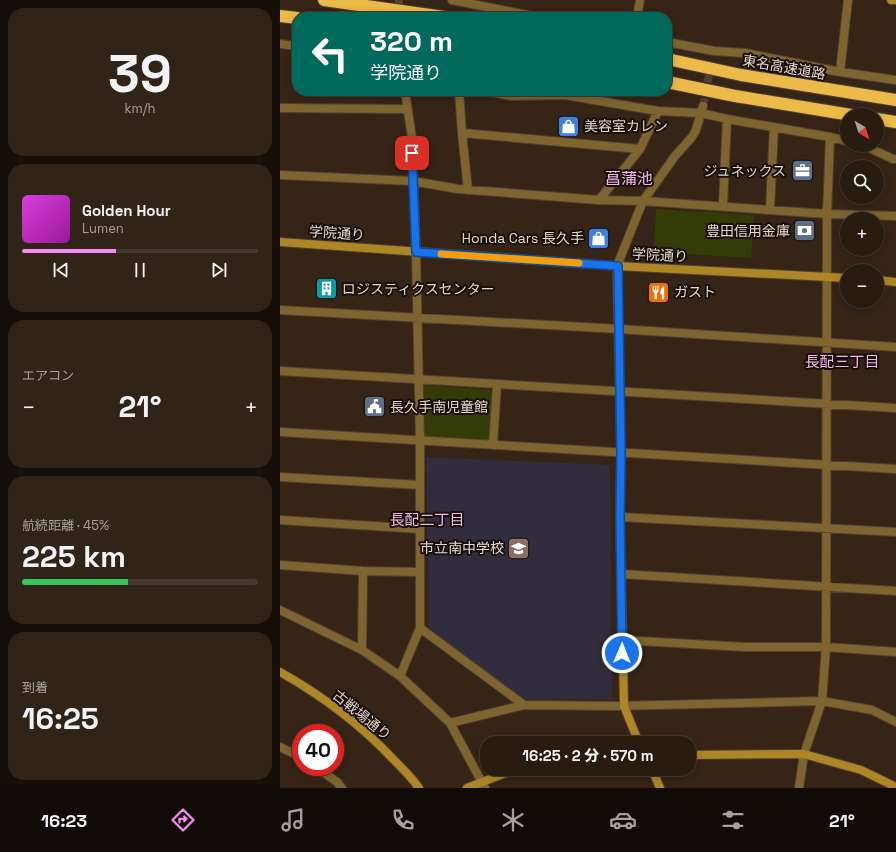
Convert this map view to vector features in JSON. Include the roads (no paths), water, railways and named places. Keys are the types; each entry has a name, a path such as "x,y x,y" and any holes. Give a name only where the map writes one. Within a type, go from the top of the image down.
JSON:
{"highway":[{"path":"324,0 409,12"},
{"path":"280,16 292,17"},
{"name":"東名高速道路","path":"672,60 741,75 896,100"},
{"path":"672,83 735,96 840,113"},
{"path":"884,120 896,122"}],"street":[{"path":"452,0 512,12"},
{"path":"638,12 640,0"},
{"path":"840,72 848,0"},
{"path":"891,0 896,0"},
{"path":"672,43 713,55 745,53 840,72 896,80"},
{"path":"280,44 292,45"},
{"path":"400,676 420,628 420,441 418,318 412,138 406,109 405,96"},
{"path":"459,96 468,190"},
{"path":"571,96 658,111 702,110 727,119 840,139"},
{"path":"280,108 406,109"},
{"path":"636,736 624,706 620,517 621,453 618,266 643,201 675,156 692,137 696,130 702,110"},
{"path":"599,200 640,149 658,111"},
{"path":"723,205 727,119"},
{"path":"770,209 774,127"},
{"path":"462,133 640,149"},
{"path":"799,788 804,754 822,701 826,647 827,214 830,137"},
{"path":"878,152 896,159"},
{"path":"280,175 413,181 468,190 599,200 723,205 827,214 896,216"},
{"name":"学院通り","path":"280,242 618,266 840,277"},
{"path":"884,281 896,282"},
{"path":"280,310 619,329 896,347"},
{"path":"280,371 896,408"},
{"path":"493,445 497,384"},
{"path":"280,432 896,469"},
{"path":"280,477 420,485"},
{"path":"620,517 896,532"},
{"path":"280,520 420,529"},
{"path":"280,565 363,571 420,572"},
{"path":"362,650 363,571"},
{"path":"622,574 896,591"},
{"path":"280,610 362,650 400,676 450,723 483,785"},
{"path":"420,628 524,705"},
{"path":"622,640 745,647 826,647 896,652"},
{"name":"古戦場通り","path":"280,672 340,712 373,738 413,780 418,788"},
{"path":"450,723 524,705 624,706 822,701 872,710 896,722"},
{"path":"280,747 292,753"},
{"path":"696,755 804,754 861,770 896,787"},
{"path":"329,776 342,788"},
{"path":"467,788 483,785 502,776"},
{"path":"655,776 660,788"}],"tunnel":[{"path":"399,0 399,12"},
{"path":"703,106 712,59"}],"place":[{"name":"美容室カレン","path":"569,126"},
{"name":"ジュネックス","path":"802,171"},
{"name":"豊田信用金庫","path":"805,231"},
{"name":"Honda Cars 長久手","path":"599,238"},
{"name":"ロジスティクスセンター","path":"327,289"},
{"name":"ガスト","path":"659,292"},
{"name":"長久手南児童館","path":"374,407"},
{"name":"市立南中学校","path":"519,548"}],"district":[{"name":"菖蒲池","path":"629,178"},
{"name":"長配三丁目","path":"842,361"},
{"name":"長配二丁目","path":"427,519"}]}
